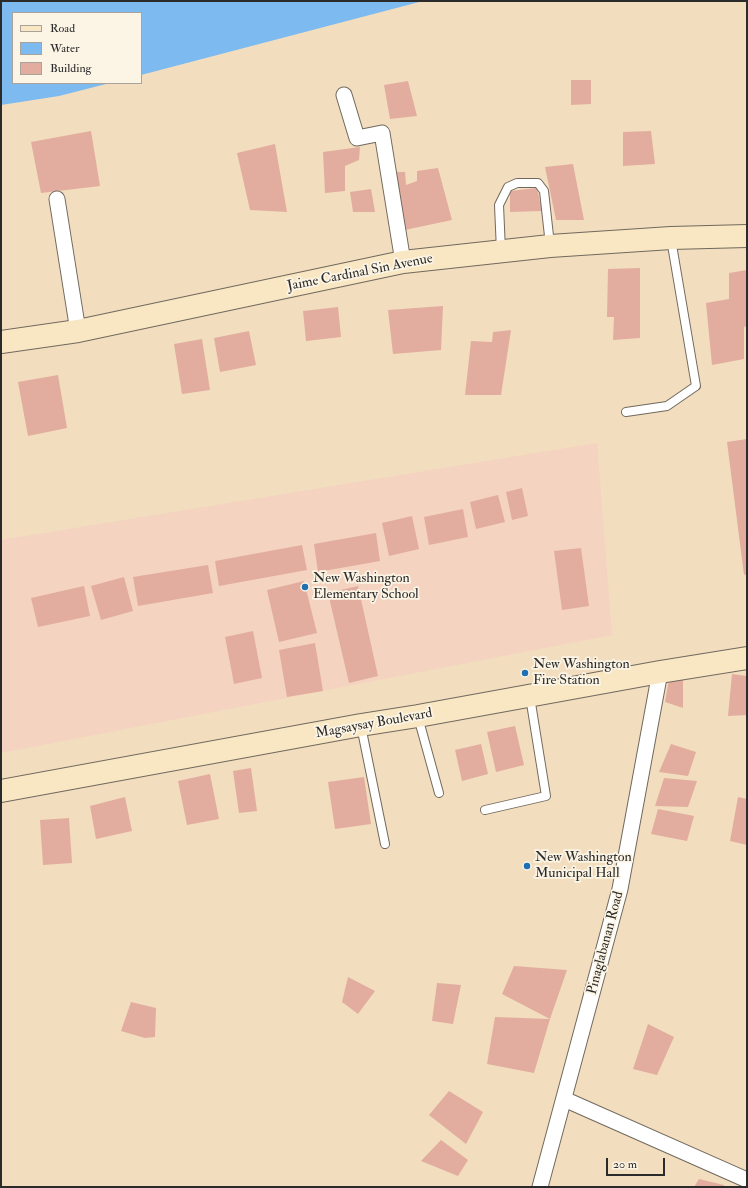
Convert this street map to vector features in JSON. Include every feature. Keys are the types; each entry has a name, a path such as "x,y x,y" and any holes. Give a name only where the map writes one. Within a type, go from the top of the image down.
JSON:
{"main road":[{"name":"Jaime Cardinal Sin Avenue","path":"1,342 78,331 403,262 550,246 671,238 747,236"},
{"name":"Magsaysay Boulevard","path":"1,791 361,725 747,658"}],"street":[{"path":"344,96 357,138 382,133 403,262"},
{"path":"57,198 78,331"},
{"name":"Pinaglabanan Road","path":"540,1187 620,889 660,672"},
{"path":"564,1100 747,1180"}],"lane":[{"path":"501,252 499,205 508,188 517,183 538,183 544,191 550,246"},
{"path":"626,412 667,406 696,386 671,238"},
{"path":"485,810 546,796 530,696"},
{"path":"418,716 439,792"},
{"path":"361,725 385,844"}],"shaded area":[{"name":"New Washington Elementary School","path":"597,443 612,635 1,753 1,540"}],"water":[{"path":"1,1 423,1 142,75 142,12 12,12 12,84 106,84 59,96 1,105"}],"building":[{"path":"571,80 591,80 591,104 571,105"},
{"path":"408,81 417,116 390,119 384,85"},
{"path":"91,131 100,186 41,193 31,142"},
{"path":"651,131 655,164 623,166 623,132"},
{"path":"275,144 287,212 250,210 237,153"},
{"path":"360,147 359,160 345,166 345,191 325,193 323,152"},
{"path":"573,164 584,220 556,220 545,167"},
{"path":"438,168 452,220 400,231 390,172 405,172 406,185 417,181 417,171"},
{"path":"537,188 542,211 510,212 510,191"},
{"path":"371,189 375,212 353,212 350,192"},
{"path":"640,268 640,338 613,340 614,317 607,317 608,269"},
{"path":"747,270 747,326 744,327 744,359 712,365 706,303 729,299 729,273"},
{"path":"443,306 441,350 393,354 388,310"},
{"path":"338,307 341,337 306,341 303,311"},
{"path":"511,330 501,395 465,395 471,341 492,342 493,332"},
{"path":"249,331 256,365 220,372 214,338"},
{"path":"202,339 210,390 182,394 174,344"},
{"path":"58,375 67,428 28,436 18,382"},
{"path":"747,439 747,574 744,575 727,442"},
{"path":"522,488 528,516 512,520 506,492"},
{"path":"498,495 505,522 476,529 470,502"},
{"path":"463,509 468,537 429,545 424,517"},
{"path":"412,516 419,549 389,556 382,523"},
{"path":"376,533 380,561 318,572 314,544"},
{"path":"302,545 307,570 219,586 215,561"},
{"path":"581,548 589,606 562,610 554,551"},
{"path":"208,565 213,593 138,606 133,577"},
{"path":"124,577 133,611 101,620 91,586"},
{"path":"304,581 317,633 279,642 267,590"},
{"path":"84,586 90,616 38,627 31,598"},
{"path":"358,586 378,676 349,683 328,593"},
{"path":"253,631 262,678 234,684 225,637"},
{"path":"315,643 323,691 287,697 279,650"},
{"path":"732,674 747,676 747,715 728,716"},
{"path":"669,679 683,679 683,708 665,702"},
{"path":"515,726 524,765 496,772 487,732"},
{"path":"481,744 488,774 462,781 455,750"},
{"path":"671,744 696,752 688,776 659,772"},
{"path":"251,768 257,811 239,813 233,771"},
{"path":"210,774 219,819 187,825 178,781"},
{"path":"364,777 371,824 335,829 328,782"},
{"path":"664,778 697,781 688,807 655,806"},
{"path":"125,797 132,831 96,839 90,806"},
{"path":"738,797 747,799 747,845 730,841"},
{"path":"658,809 694,816 687,841 651,834"},
{"path":"69,818 72,863 43,865 40,820"},
{"path":"514,966 567,970 550,1019 502,994"},
{"path":"348,977 375,991 358,1014 342,1002"},
{"path":"437,983 461,985 453,1024 432,1021"},
{"path":"131,1002 156,1008 155,1037 145,1038 121,1031"},
{"path":"495,1017 550,1019 534,1073 487,1064"},
{"path":"648,1024 674,1037 657,1075 633,1069"},
{"path":"449,1091 483,1112 466,1144 429,1115"},
{"path":"441,1140 468,1160 458,1176 421,1161"},
{"path":"699,1179 724,1185 724,1187 694,1187"}],"place":[{"name":"New Washington Elementary School","path":"305,587"},
{"name":"New Washington Fire Station","path":"525,673"},
{"name":"New Washington Municipal Hall","path":"527,866"}]}
